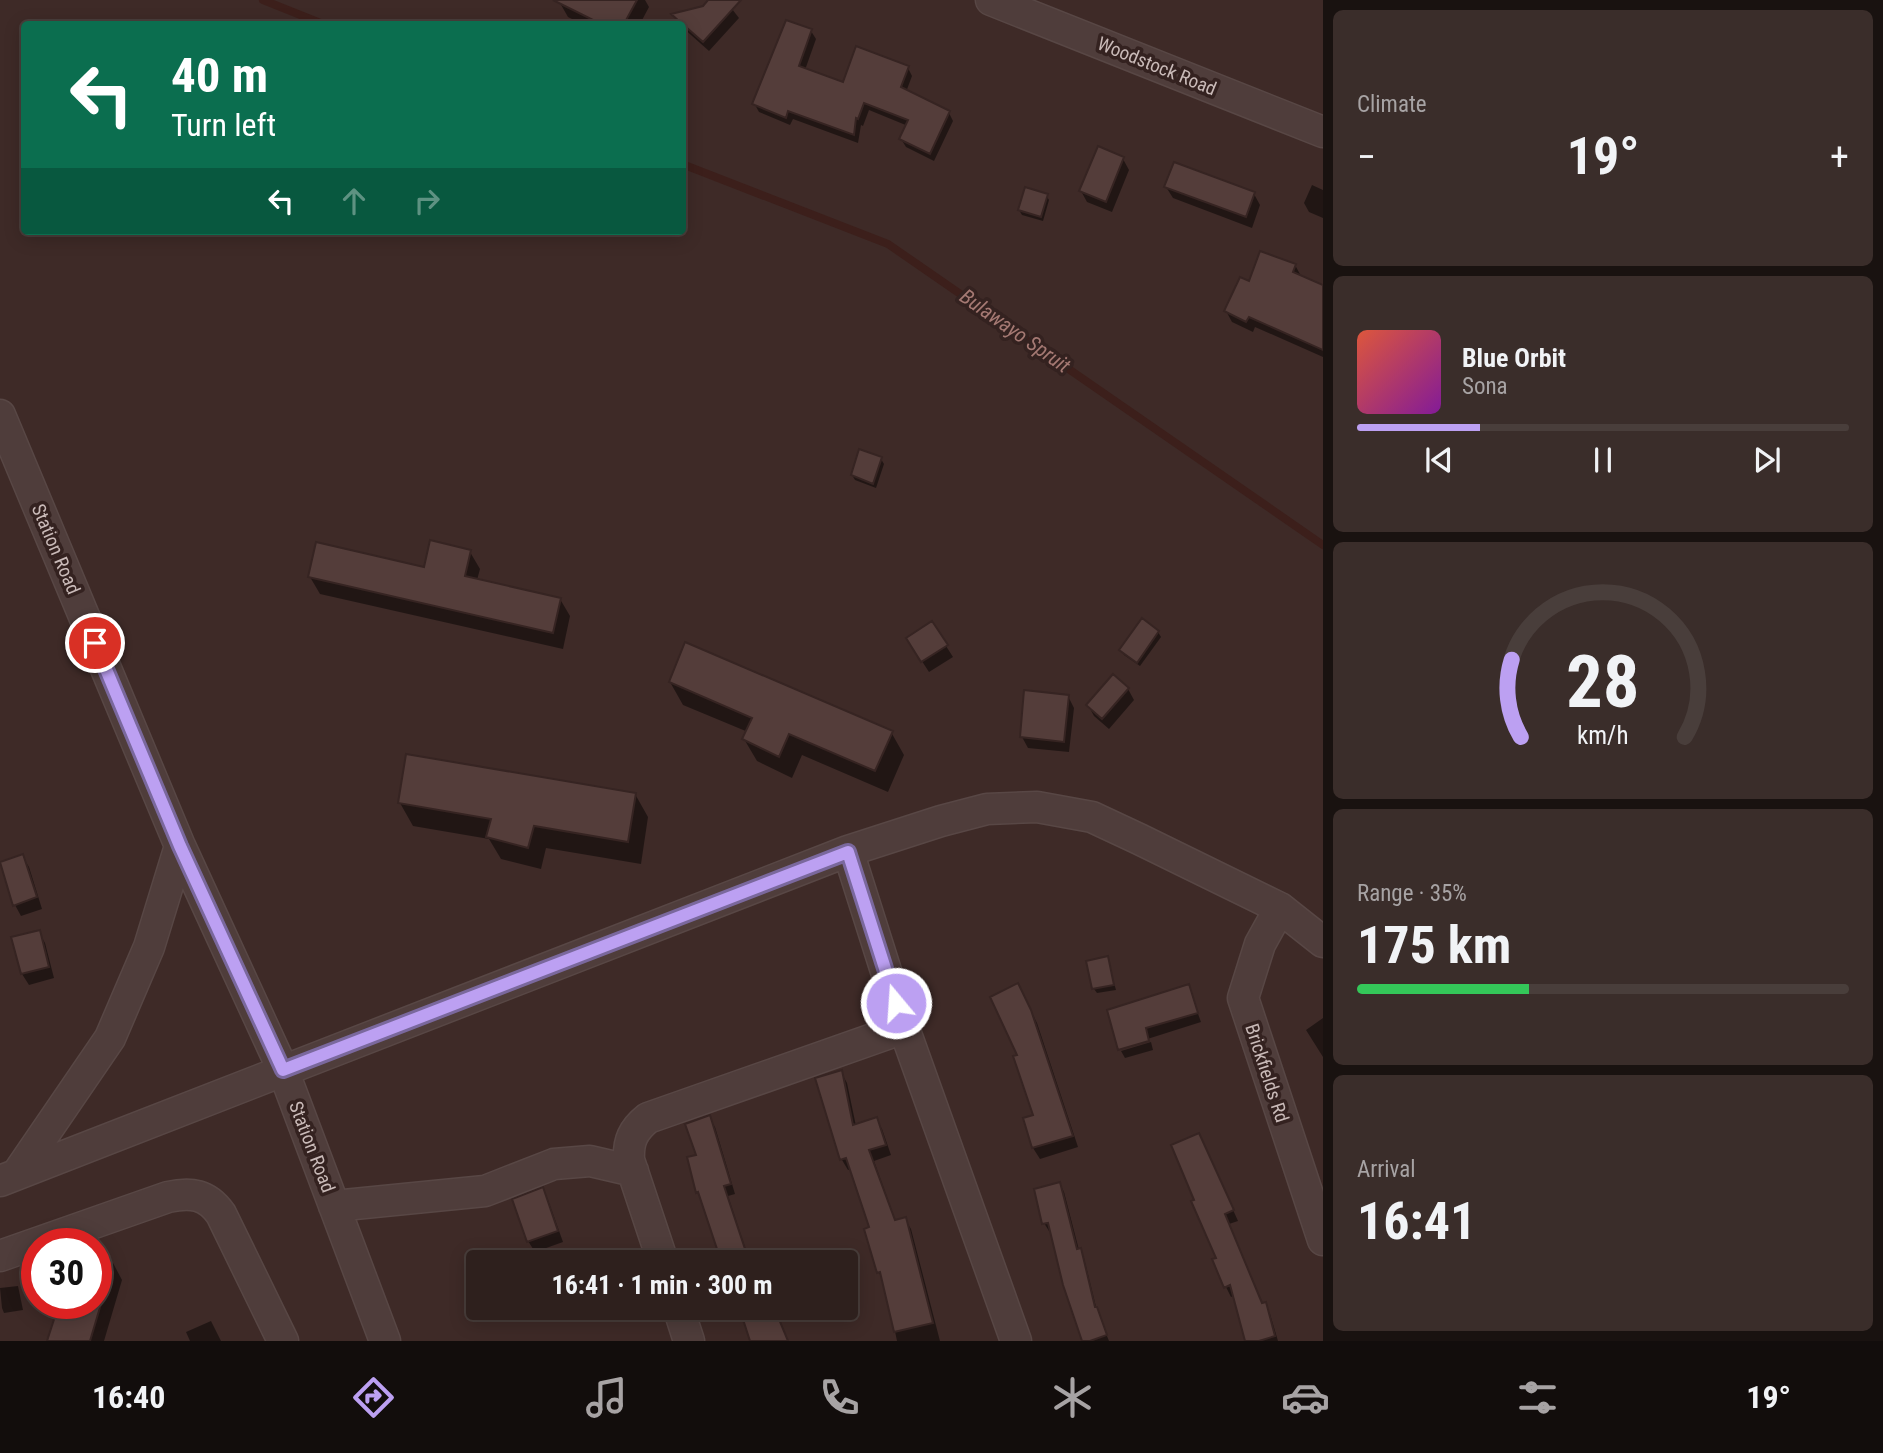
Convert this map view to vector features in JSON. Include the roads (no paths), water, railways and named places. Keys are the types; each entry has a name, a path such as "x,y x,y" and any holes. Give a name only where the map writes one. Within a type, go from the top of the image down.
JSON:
{"street":[{"name":"Woodstock Road","path":"991,0 1323,132"},
{"name":"Station Road","path":"0,415 180,846 283,1070 383,1340"},
{"path":"9,1178 848,852 941,821 987,809 1037,807 1092,817 1280,908 1323,942"},
{"path":"9,1178 110,1038 149,947 180,846"},
{"path":"848,852 904,1028 1016,1341"},
{"name":"Brickfields Rd","path":"1280,908 1260,944 1243,998 1323,1240"},
{"path":"659,1250 629,1160 628,1146 634,1132 648,1118 904,1028"},
{"path":"334,1206 485,1191 554,1164 590,1161 633,1171"},
{"path":"0,1256 168,1197 196,1194 210,1200 221,1213 283,1341"},
{"path":"682,1320 689,1341"}],"waterway":[{"name":"Bulawayo Spruit","path":"263,0 316,21"},
{"name":"Bulawayo Spruit","path":"686,166 888,244 1323,545"}]}
